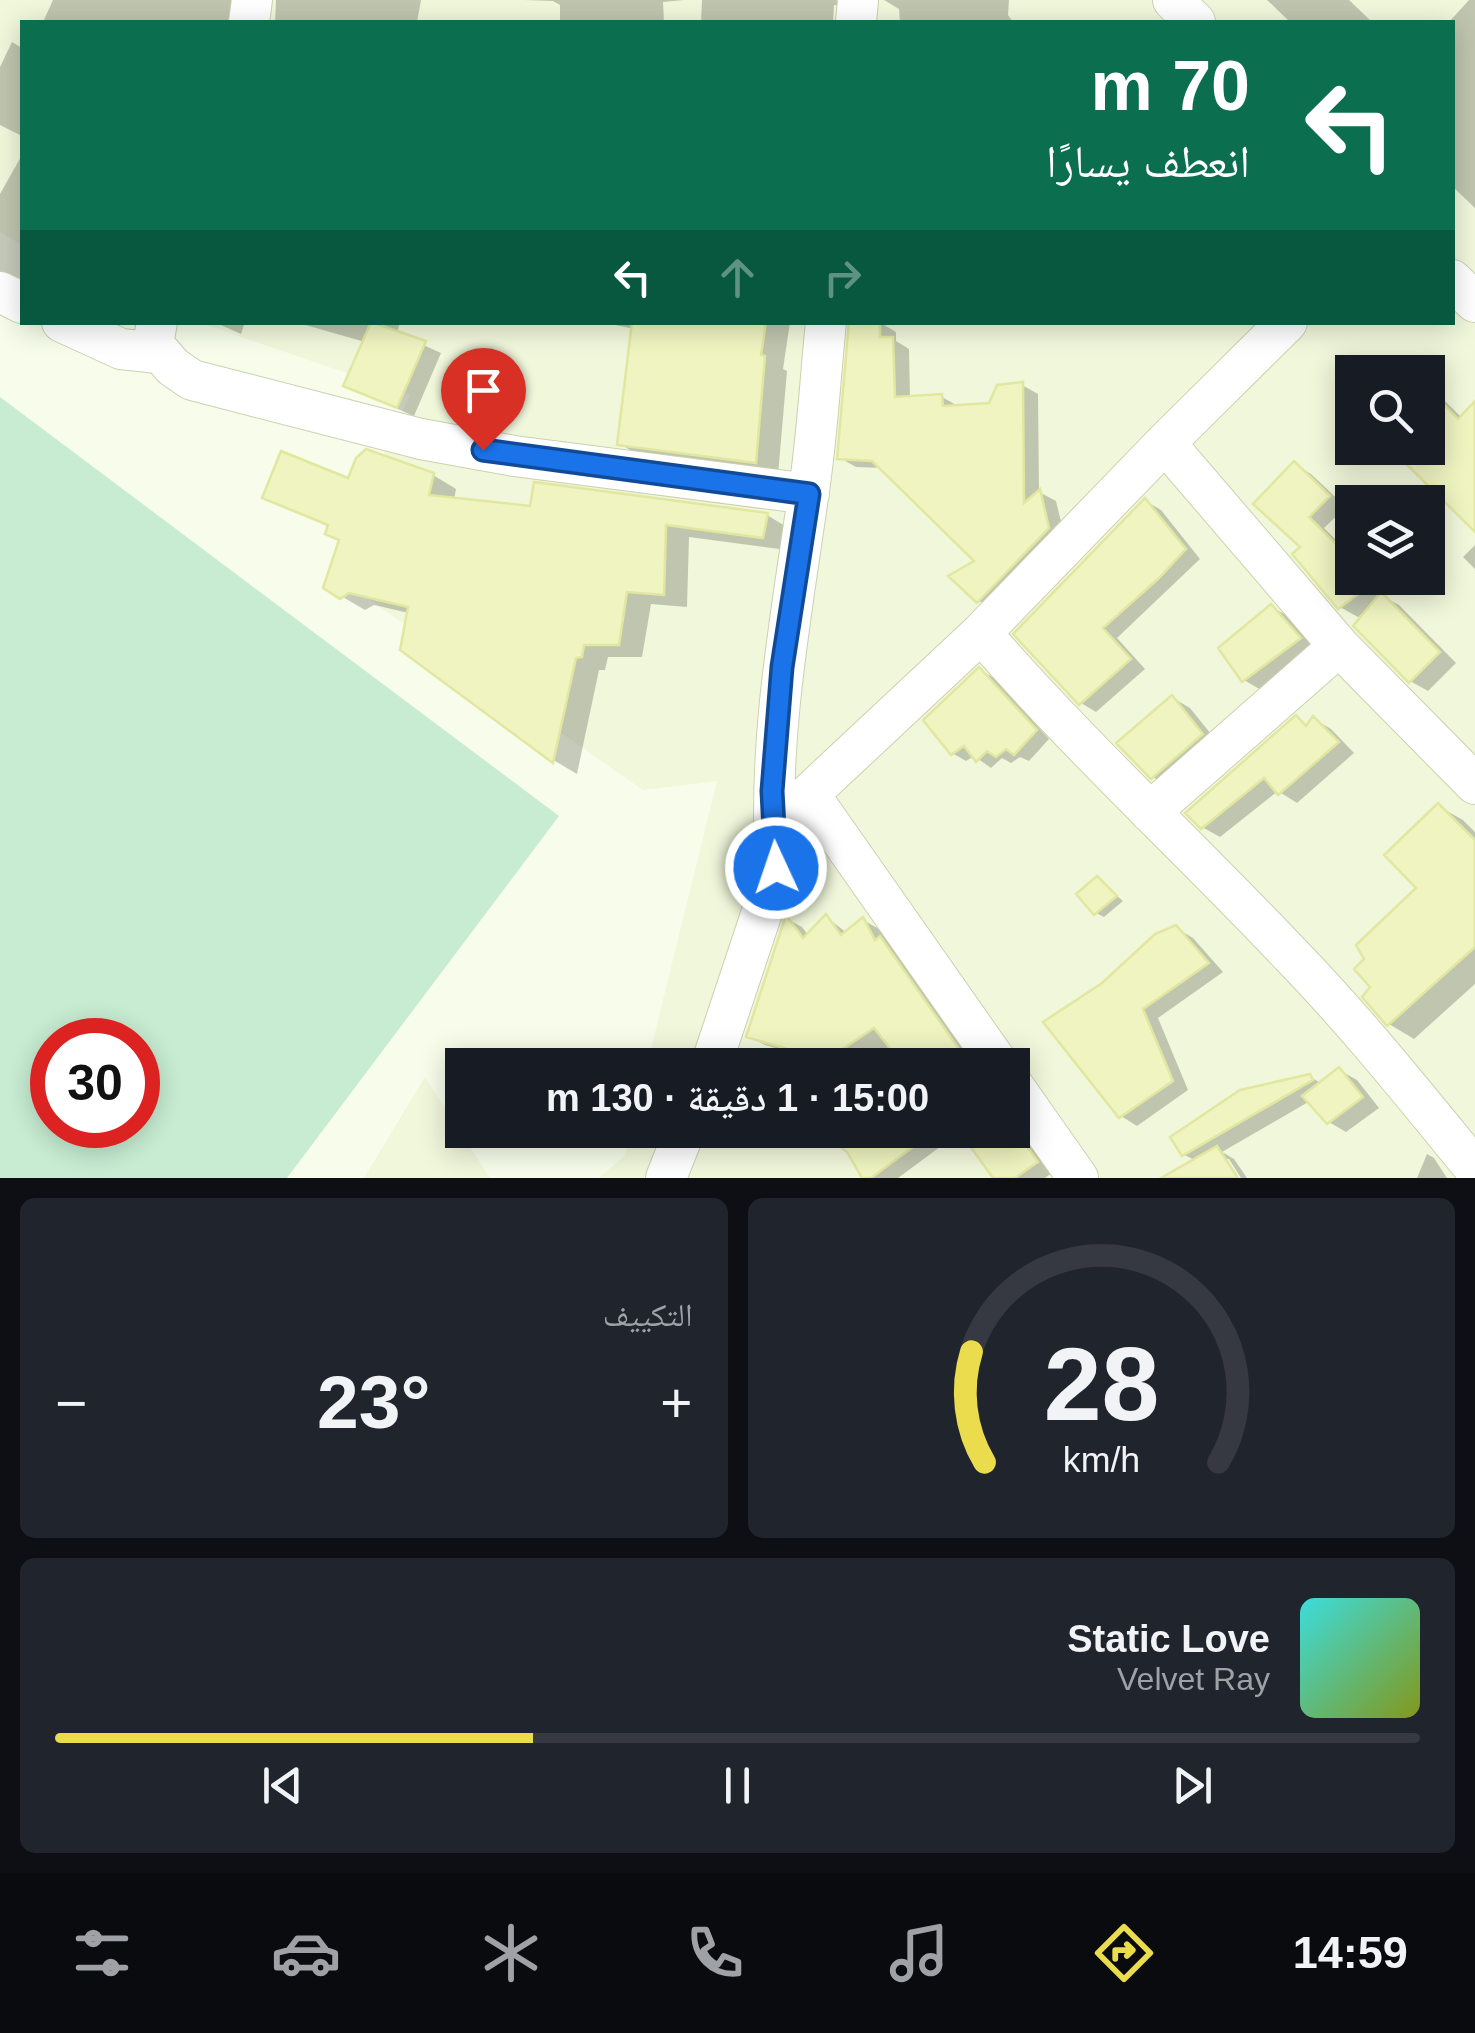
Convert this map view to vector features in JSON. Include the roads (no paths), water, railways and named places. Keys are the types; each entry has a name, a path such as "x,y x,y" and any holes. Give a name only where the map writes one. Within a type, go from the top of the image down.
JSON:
{"street":[{"path":"1173,0 1193,20"},
{"path":"1455,283 1475,302"},
{"path":"69,325 121,348 158,338 192,380 421,439 514,456 809,494"},
{"path":"776,868 772,791 782,667 809,494 826,325"},
{"path":"717,1048 790,828 809,794 981,633 1164,442 1285,325"},
{"path":"1164,442 1339,646 1475,784"},
{"path":"981,633 1031,691 1294,958 1475,1169"},
{"path":"1150,812 1339,646"},
{"path":"809,794 987,1048"},
{"path":"1030,1110 1078,1178"},
{"path":"666,1178 678,1148"}]}
